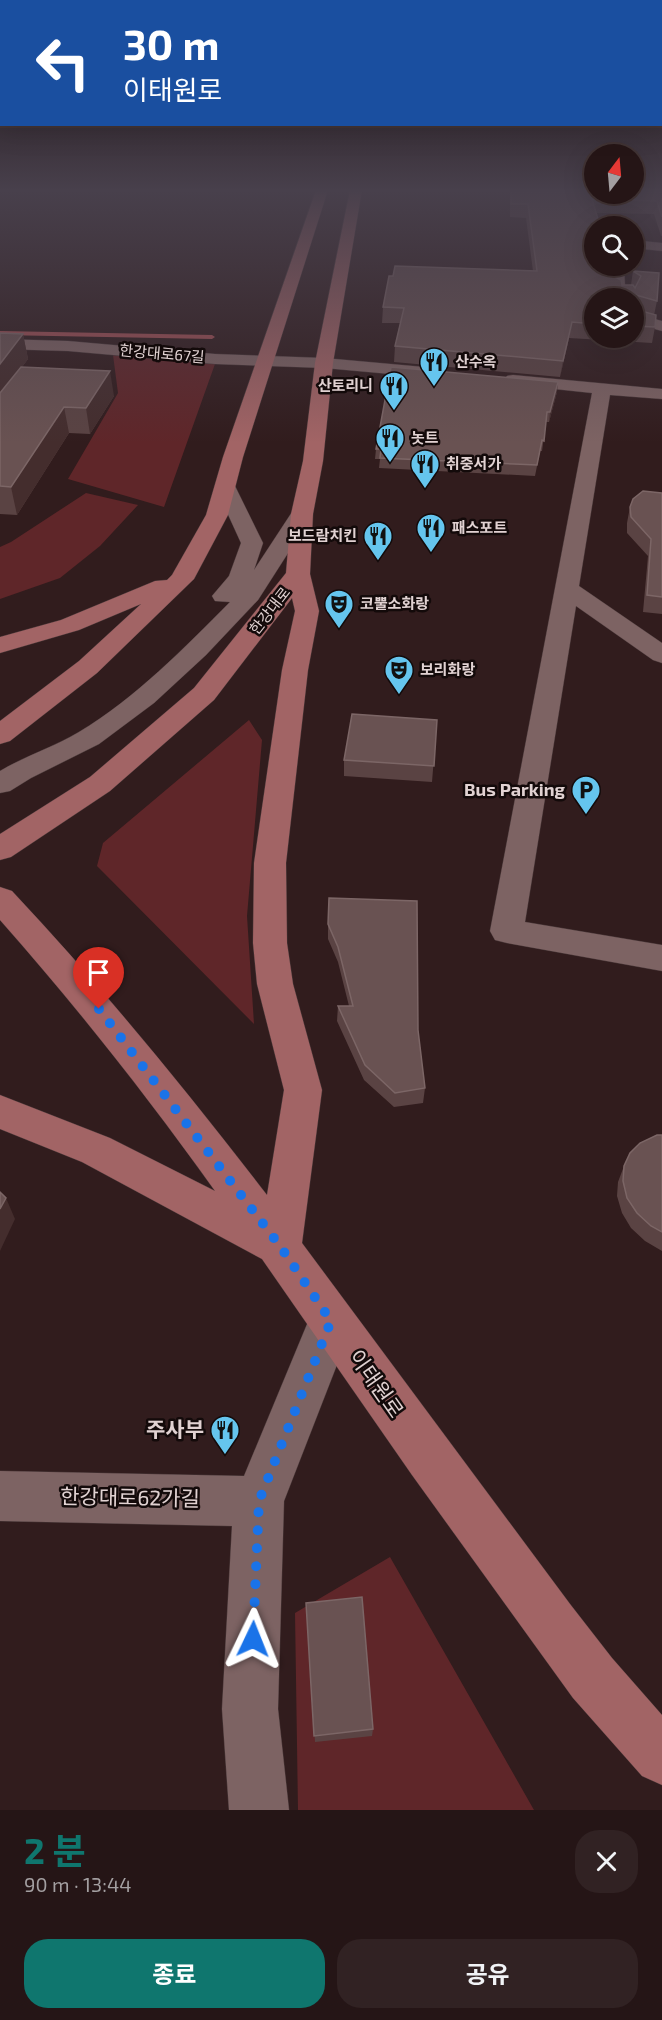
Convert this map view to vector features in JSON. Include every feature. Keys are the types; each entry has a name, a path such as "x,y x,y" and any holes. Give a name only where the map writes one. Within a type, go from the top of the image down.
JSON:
{"main road":[{"path":"0,735 88,667 182,579 217,515 294,274"},
{"name":"한강대로","path":"0,849 100,784 204,694 298,574 302,514 313,461 324,363 341,274"},
{"path":"0,1112 96,1150 280,1246 303,1090 275,984 270,943 270,863 295,670 307,611 298,574"},
{"path":"0,645 70,625 182,579"},
{"name":"이태원로","path":"0,899 114,1026 280,1246 426,1454 603,1690 662,1756"}],"street":[{"path":"644,321 662,326"},
{"path":"328,343 350,345"},
{"name":"한강대로67길","path":"0,344 68,346 215,359 324,363 451,375"},
{"path":"498,379 662,394"},
{"path":"602,388 507,931 662,958"},
{"path":"0,767 66,737 122,696 206,618 240,578 252,543 225,486"},
{"path":"0,784 21,771 89,738 144,697 188,658 250,595 302,514"},
{"path":"566,588 662,655"},
{"path":"563,723 579,641 566,588"},
{"path":"259,1810 250,1709 259,1501 331,1321"},
{"name":"한강대로62가길","path":"0,1496 259,1501"}],"shaded area":[{"path":"113,355 215,364 164,507 68,479 118,393"},
{"path":"86,493 138,505 100,546 60,578 0,599 0,547"},
{"path":"249,720 262,740 247,916 254,1024 97,866 103,843"},
{"path":"390,1557 534,1810 298,1810 295,1613"}],"building":[{"path":"584,274 613,276 621,280 622,285 633,285 635,288 584,288 584,323 572,322 563,361 395,346 404,308 383,307 389,276"},
{"path":"659,274 657,301 644,297 644,288 635,288 641,276"},
{"path":"644,312 656,315 655,327 644,326"},
{"path":"0,333 23,334 0,364"},
{"path":"21,367 110,371 86,408 64,407 11,487 0,486 0,393"},
{"path":"391,367 558,382 550,412 547,412 544,441 542,440 537,465 380,458 381,449 376,449"},
{"path":"643,491 662,493 662,597 647,595 651,539 631,517 630,507 633,499"},
{"path":"352,714 437,720 434,766 344,760"},
{"path":"329,898 417,901 418,1030 425,1088 395,1093 365,1065 338,1006 353,1006 338,947 328,924"},
{"path":"662,1135 662,1232 651,1226 637,1213 627,1198 623,1181 624,1166 630,1153 640,1143"},
{"path":"0,1192 6,1198 0,1209"},
{"path":"362,1597 373,1729 314,1736 306,1603"}],"waterway":[{"path":"0,333 212,337"}],"place":[{"name":"산수옥","path":"434,388"},
{"name":"산토리니","path":"394,412"},
{"name":"놋트","path":"390,464"},
{"name":"취중서가","path":"425,490"},
{"name":"패스포트","path":"431,554"},
{"name":"보드람치킨","path":"378,562"},
{"name":"코뿔소화랑","path":"339,630"},
{"name":"보리화랑","path":"399,696"},
{"name":"Bus Parking","path":"586,816"},
{"name":"주사부","path":"225,1456"}],"route":[{"path":"99,1009 280,1246 331,1321 259,1501 253,1639"}]}
